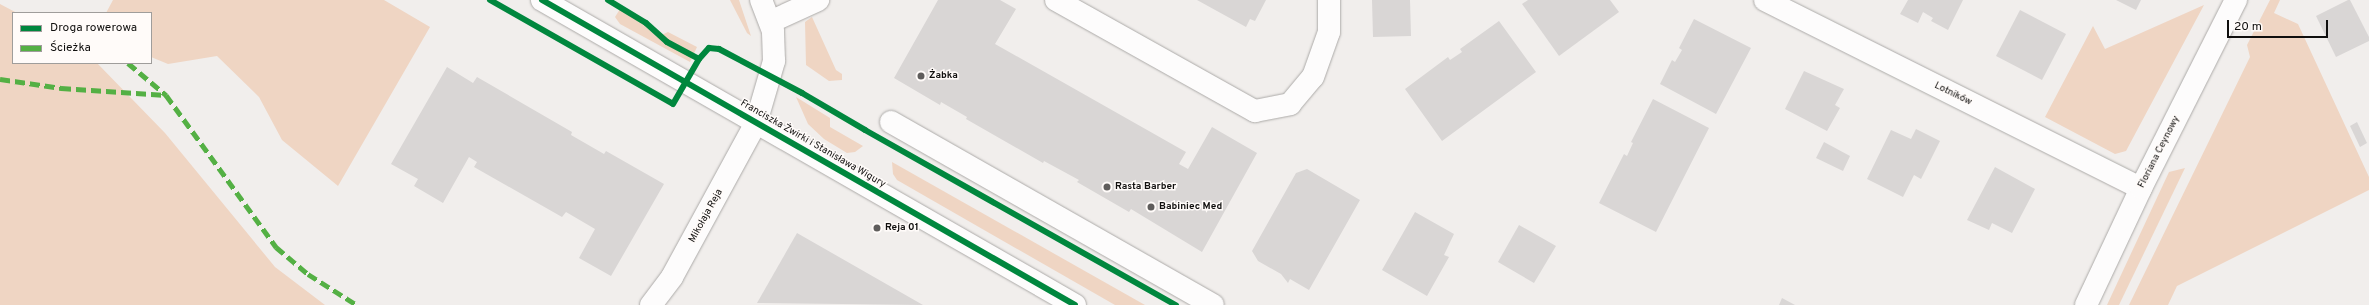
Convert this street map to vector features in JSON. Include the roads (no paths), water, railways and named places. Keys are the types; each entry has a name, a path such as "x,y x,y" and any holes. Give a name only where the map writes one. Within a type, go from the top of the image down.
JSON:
{"street":[{"name":"Franciszka Żwirki i Stanisława Wigury","path":"542,0 1075,305"},
{"name":"Mikołaja Reja","path":"651,305 672,277 756,123 774,60 772,31 761,0"},
{"path":"770,22 818,0"},
{"path":"1056,0 1255,111 1290,104 1313,77 1329,32 1329,0"},
{"name":"Lotników","path":"1765,0 2141,188"},
{"name":"Floriana Ceynowy","path":"2086,305 2141,188 2236,0"},
{"path":"891,122 1213,305"}],"place":[{"name":"Żabka","path":"921,76"},
{"name":"Rasta Barber","path":"1107,187"},
{"name":"Babiniec Med","path":"1151,207"},
{"name":"Reja 01","path":"877,228"}]}
